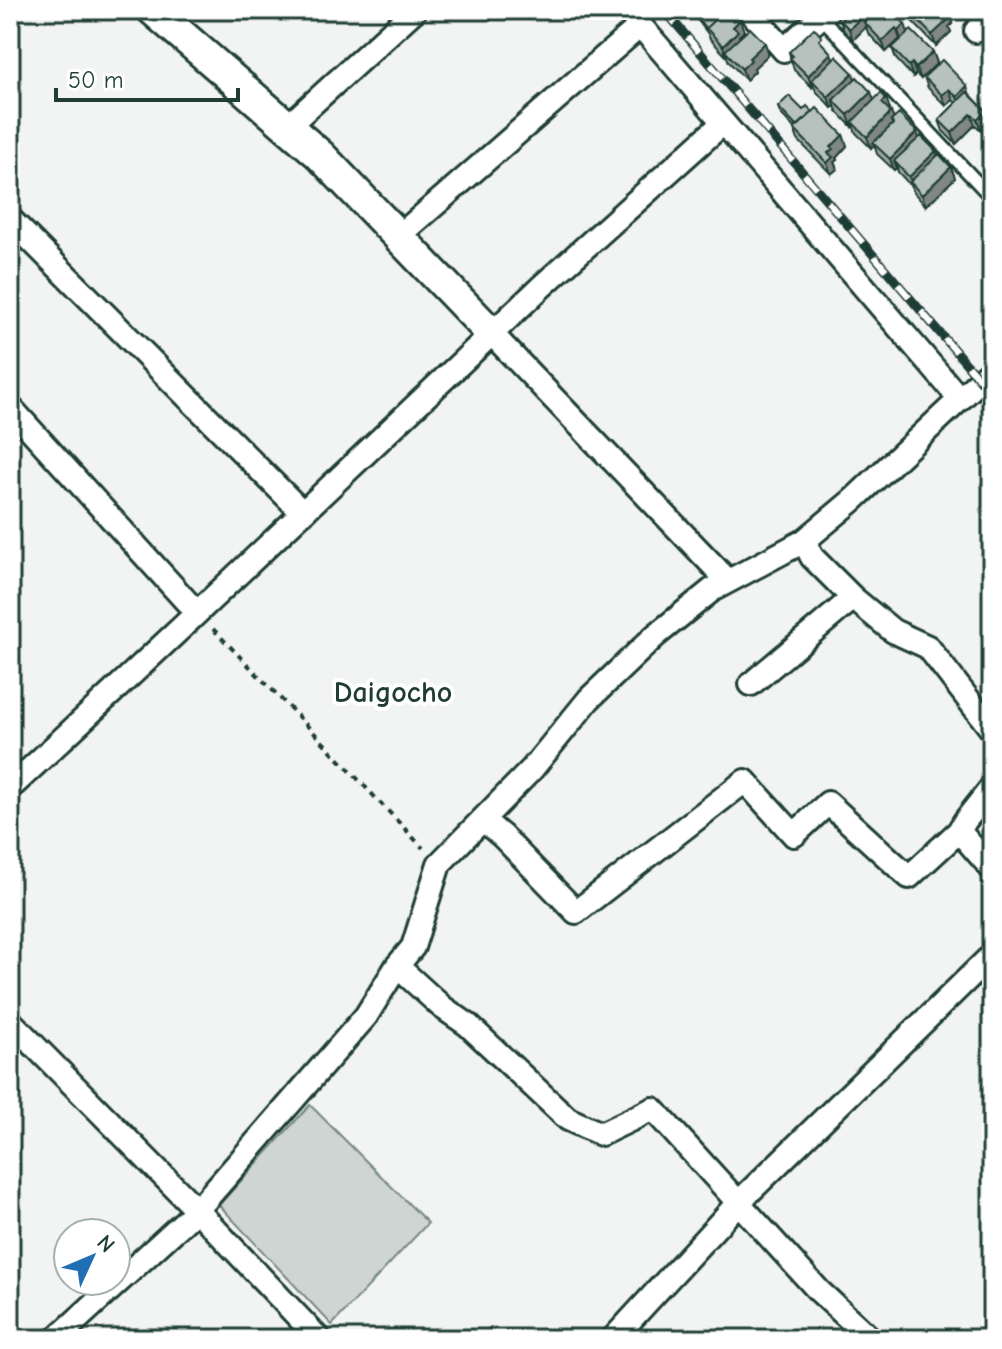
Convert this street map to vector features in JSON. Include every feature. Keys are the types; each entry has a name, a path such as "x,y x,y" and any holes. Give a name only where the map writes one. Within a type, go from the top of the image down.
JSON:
{"street":[{"path":"153,10 320,155 728,581"},
{"path":"287,127 415,10"},
{"path":"749,10 784,50 824,14"},
{"path":"398,237 633,18 960,399"},
{"path":"10,788 541,287 723,123"},
{"path":"10,219 303,513"},
{"path":"56,1339 197,1210 366,1016 397,966 413,947 439,864 532,769 589,699 655,636 712,590 804,541 853,500 992,369"},
{"path":"10,407 197,613"},
{"path":"804,541 812,557 853,598 893,631 928,647 992,730"},
{"path":"751,684 853,598"},
{"path":"483,820 576,912 745,781 794,835 828,803 909,877 959,831 992,787"},
{"path":"959,831 992,869"},
{"path":"613,1339 738,1203 992,955"},
{"path":"397,966 442,1007 468,1025 568,1119 601,1134 653,1109 819,1291 871,1339"},
{"path":"10,1021 197,1210 319,1339"}],"lane":[{"path":"824,14 992,198"}],"path":[{"path":"197,613 439,864"}],"shaded area":[{"path":"310,1105 428,1223 332,1325 219,1205"}],"building":[{"path":"703,10 717,10 720,14 707,30 696,16"},
{"path":"724,10 730,10 740,20 733,27 738,31 723,46 706,28"},
{"path":"843,10 869,10 849,29 840,20 846,15"},
{"path":"877,10 892,10 905,24 882,41 864,22"},
{"path":"908,10 949,12 943,18 947,21 932,35"},
{"path":"750,28 765,43 742,69 725,51"},
{"path":"814,28 822,37 819,40 831,53 808,76 790,58 793,56 789,52"},
{"path":"911,30 933,52 916,68 912,63 909,66 892,48"},
{"path":"836,56 853,73 828,97 812,80"},
{"path":"942,60 967,86 957,97 949,89 942,95 924,77"},
{"path":"857,77 871,92 848,115 833,100"},
{"path":"967,92 986,111 977,119 971,114 952,133 939,120"},
{"path":"881,93 886,98 882,103 891,112 867,137 852,122"},
{"path":"789,96 803,110 807,106 813,112 797,127 778,107"},
{"path":"817,108 843,135 831,147 833,149 828,153 833,157 827,163 794,129"},
{"path":"899,114 917,132 890,159 873,143"},
{"path":"921,136 936,151 909,177 894,161"},
{"path":"939,154 951,167 922,195 910,182"}],"railway":[{"path":"664,10 992,394"}],"district":[{"name":"Daigocho","path":"393,692"}]}
